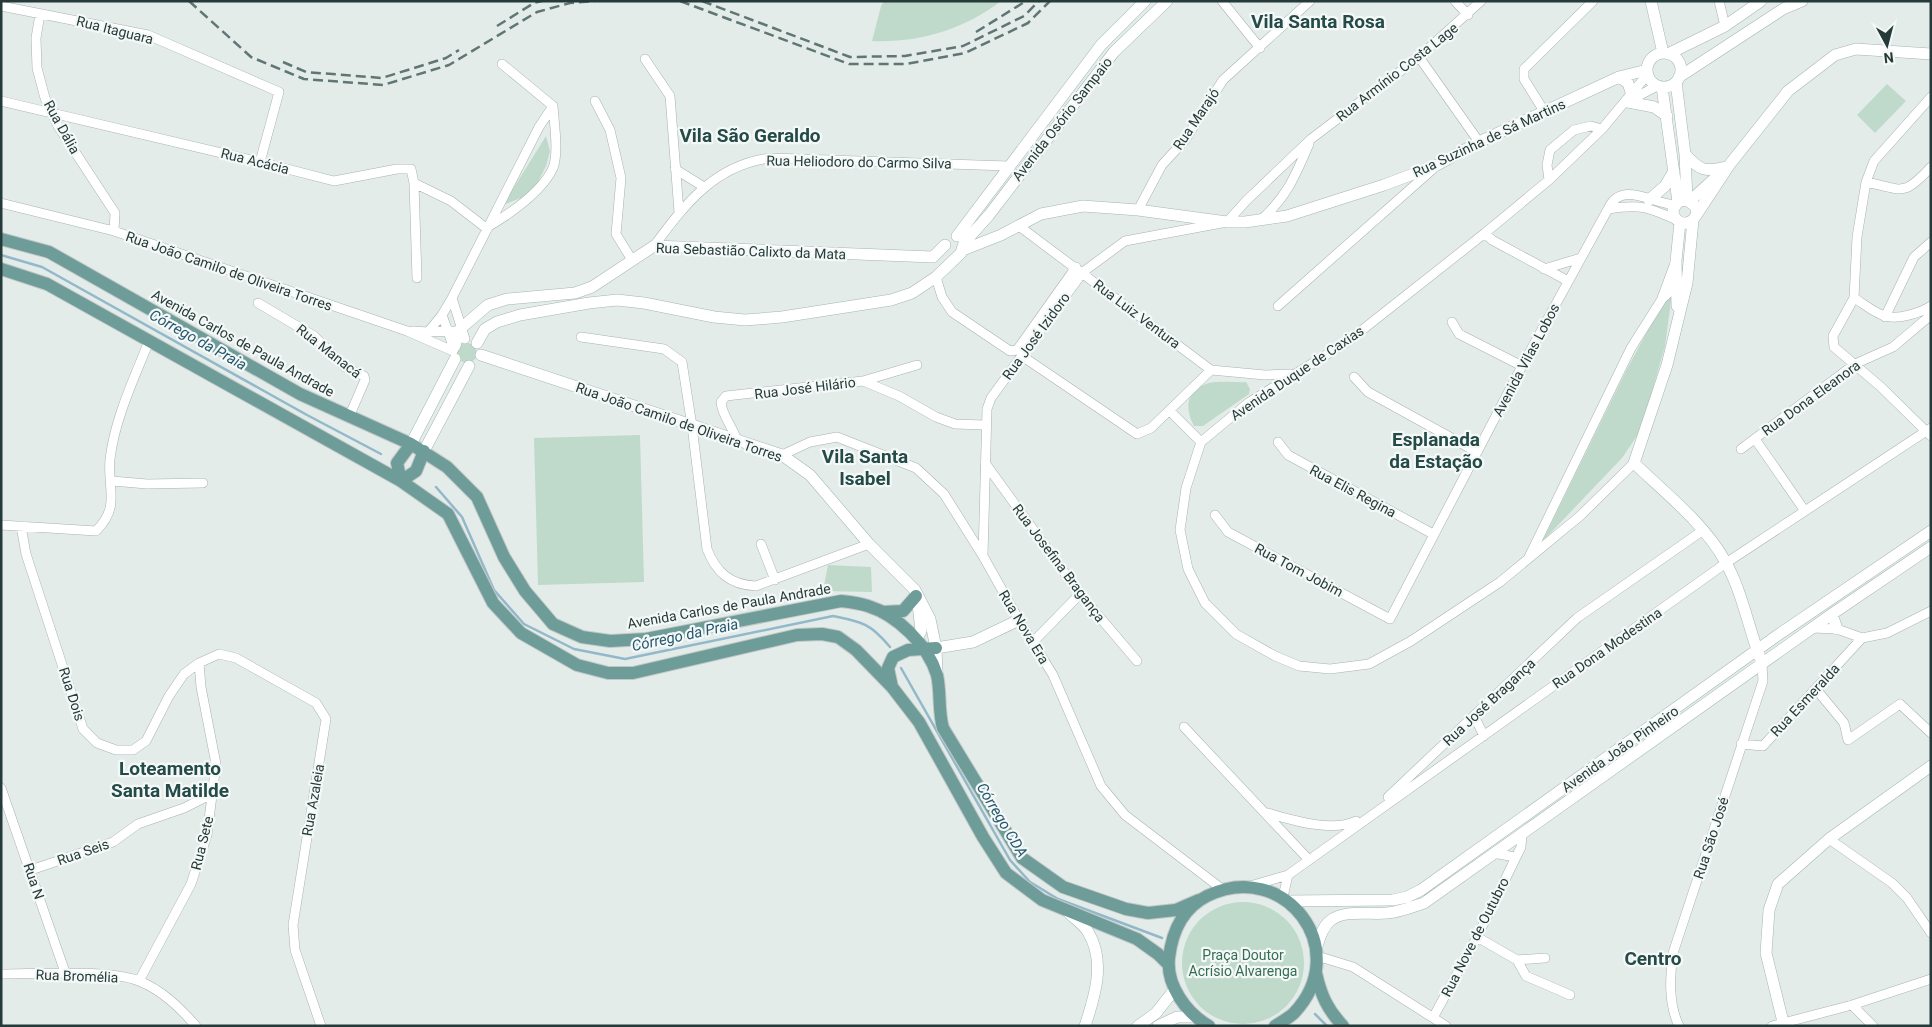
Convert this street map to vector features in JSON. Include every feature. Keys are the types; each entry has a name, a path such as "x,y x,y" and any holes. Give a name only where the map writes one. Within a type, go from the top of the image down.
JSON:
{"main road":[{"name":"Avenida Carlos de Paula Andrade","path":"1,239 49,252 300,394 410,444 447,466 477,497 504,557 525,591 553,624 582,637 610,641 646,639 841,601 867,605 882,612 904,628 932,661 937,677 939,712 943,728 1022,858 1062,887 1126,908 1148,913 1167,911 1176,910 1199,900"},
{"path":"1,269 47,284 401,481 448,514 493,603 521,633 577,665 608,673 633,673 797,635 822,634 838,638 856,650 892,687 919,722 983,837 1006,872 1035,896 1069,913 1137,939 1158,954 1168,964"},
{"path":"401,481 397,463 410,444"},
{"path":"401,481 416,471 424,451"},
{"path":"882,612 903,611 916,593"},
{"path":"892,687 888,668 893,657 921,647"},
{"path":"1210,1026 1195,1016 1182,1003 1175,989 1168,964 1171,940 1182,917 1199,900 1222,889 1249,886 1267,890 1285,899 1301,914 1311,930 1316,952 1316,973 1321,997 1331,1013 1344,1026"},
{"path":"1275,1026 1293,1014 1308,995 1316,973"}],"street":[{"name":"Avenida Osório Sampaio","path":"961,246 1008,166 1101,45 1146,1"},
{"name":"Avenida Osório Sampaio","path":"477,343 484,329 497,322 520,315 589,303 617,300 644,303 714,317 745,320 782,317 891,300 912,293 936,277 989,215 1114,52 1167,1"},
{"path":"1222,1 1260,48"},
{"name":"Rua Marajó","path":"1138,210 1162,165 1186,140 1223,80 1310,1"},
{"path":"1455,1 1468,16"},
{"name":"Rua Armínio Costa Lage","path":"1227,222 1239,208 1311,139 1419,58 1468,16 1481,1"},
{"path":"1544,111 1524,79 1524,69 1593,1"},
{"path":"1651,1 1665,53 1678,60 1680,72 1677,80 1685,154 1682,202"},
{"path":"1719,1 1725,26"},
{"path":"1682,202 1674,171 1667,116 1660,86 1647,72 1650,60 1725,26 1761,1"},
{"path":"1660,86 1677,80 1783,9 1802,1"},
{"name":"Rua Itaguara","path":"1,6 148,35 279,92 260,162"},
{"name":"Rua Dália","path":"40,14 36,38 37,68 50,112 115,213 114,231"},
{"path":"1608,209 1632,205 1647,207 1687,224 1695,217 1728,165 1788,91 1835,55 1856,49 1931,54"},
{"path":"1419,58 1479,142"},
{"path":"645,59 670,96 674,169 679,212"},
{"path":"486,228 510,214 537,189 553,168 555,141 553,106 502,64"},
{"name":"Rua Suzinha de Sá Martins","path":"961,246 1001,235 1041,214 1083,206 1138,210 1227,222 1245,222 1287,216 1384,185 1437,165 1479,142 1618,77 1647,72"},
{"name":"Avenida Duque de Caxias","path":"1201,442 1264,392 1347,342 1549,180 1602,129 1647,72"},
{"path":"1618,77 1628,82 1626,100 1654,107 1667,116"},
{"name":"Avenida Duque de Caxias","path":"1626,100 1660,86"},
{"path":"1929,432 1834,347 1833,336 1854,298 1857,237 1866,182 1874,161 1931,97"},
{"name":"Rua Acácia","path":"1,101 334,181 397,169 411,169 414,183 451,201 486,228"},
{"path":"595,101 610,130 621,178 616,234 632,260"},
{"path":"428,332 442,315 452,298 486,228 539,128 553,106"},
{"path":"1549,180 1547,165 1550,150 1574,130 1591,126 1602,129"},
{"path":"539,128 547,130 555,141"},
{"name":"Rua Armínio Costa Lage","path":"1262,219 1278,204 1292,183 1311,139"},
{"path":"1685,154 1696,167 1706,170 1728,165"},
{"name":"Rua Heliodoro do Carmo Silva","path":"654,246 679,212 704,187 748,161 763,159 1008,166"},
{"path":"1278,306 1437,165"},
{"path":"1527,560 1631,348 1662,299 1676,261 1678,221 1673,213 1682,202 1728,165"},
{"path":"1866,182 1904,190 1913,186 1931,167"},
{"path":"674,169 704,187"},
{"path":"1280,169 1290,175 1292,183"},
{"path":"1649,200 1665,186 1674,171"},
{"path":"414,183 418,278"},
{"name":"Avenida Vilas Lobos","path":"1390,618 1522,366 1612,200 1620,194 1631,194 1649,200 1682,202"},
{"path":"1170,411 1201,442 1186,488 1180,530 1188,569 1205,603 1236,634 1275,656 1298,666 1330,668 1369,664 1411,641 1500,582 1580,516 1634,463 1667,365 1676,324 1695,217 1695,206 1682,202"},
{"name":"Rua João Camilo de Oliveira Torres","path":"1,203 114,231 407,331 454,351 461,365 469,366"},
{"path":"1278,204 1287,216"},
{"path":"1239,208 1240,218 1245,222"},
{"path":"989,215 991,226 996,233 1001,235"},
{"name":"Rua José Izidoro","path":"983,556 984,425 991,398 1022,356 1079,270 1125,241 1227,222"},
{"name":"Rua Luiz Ventura","path":"1019,226 1212,370"},
{"path":"1485,233 1492,240 1568,281"},
{"path":"1885,317 1914,257 1931,242"},
{"path":"961,246 950,253 946,245 934,257 938,267 936,277 942,297 952,312 1010,351 1017,350 1079,270"},
{"name":"Rua Sebastião Calixto da Mata","path":"463,334 488,305 506,298 575,293 592,287 654,246 934,257"},
{"path":"1544,269 1582,258"},
{"path":"1676,261 1682,284"},
{"path":"1662,299 1682,284"},
{"path":"410,444 463,334 452,298"},
{"path":"1854,298 1885,317 1909,315 1931,306"},
{"name":"Rua Manacá","path":"258,303 314,336 346,366 364,376 365,380 349,417"},
{"path":"442,315 454,351"},
{"name":"Rua Dona Eleanora","path":"1741,449 1855,364 1893,347 1931,315"},
{"path":"1452,322 1459,334 1522,366"},
{"path":"407,331 463,334 477,343 481,355 477,362 469,366 424,451"},
{"path":"581,337 664,349 682,362 707,549 713,564 723,576 743,585 756,586 869,544"},
{"path":"1,525 82,532 96,531 107,520 112,481 110,460 120,417 148,341"},
{"name":"Rua João Camilo de Oliveira Torres","path":"481,355 782,455 810,475 869,544 916,593 930,620 921,647"},
{"path":"1022,356 1137,434 1152,428 1212,370 1265,375 1293,374"},
{"path":"863,381 917,365"},
{"path":"1264,392 1265,375"},
{"path":"1354,378 1368,392 1478,452"},
{"name":"Rua José Hilário","path":"737,441 734,430 721,411 721,402 726,396 863,381 899,396 936,417 955,424 984,425"},
{"name":"Rua Dona Modestina","path":"1249,886 1288,875 1726,563 1929,432"},
{"name":"Rua Nova Era","path":"782,455 810,442 837,438 916,468 944,494 1053,675 1101,786 1125,815 1222,889"},
{"path":"1755,439 1805,511"},
{"name":"Rua Elis Regina","path":"1278,442 1288,455 1433,534"},
{"name":"Rua Josefina Bragança","path":"984,463 1080,594 1137,661"},
{"name":"Rua São José","path":"1634,463 1717,548 1726,563 1762,664 1762,681 1673,953 1670,972 1673,1012 1679,1026"},
{"path":"112,481 147,484 204,483"},
{"name":"Rua Tom Jobim","path":"1216,515 1228,532 1390,618"},
{"name":"Rua Dois","path":"22,526 26,554 84,729 97,743 116,750 133,750 146,742 169,696 184,674 199,663"},
{"name":"Rua José Bragança","path":"1264,812 1303,823 1348,825 1370,815 1577,618 1702,531"},
{"name":"Avenida João Pinheiro","path":"1285,899 1393,900 1407,897 1421,890 1931,531"},
{"path":"761,544 775,580"},
{"name":"Avenida João Pinheiro","path":"1316,952 1322,932 1330,921 1342,915 1388,913 1407,910 1424,903 1812,628 1931,547"},
{"path":"916,593 921,647 973,642 1019,620"},
{"path":"1033,642 1080,594"},
{"path":"1812,628 1837,629 1862,638 1887,633 1931,611"},
{"path":"1832,614 1837,629"},
{"name":"Rua Esmeralda","path":"1741,744 1763,746 1862,638"},
{"name":"Rua Azaleia","path":"199,663 219,654 236,658 316,703 326,719 293,925 295,950 321,1026"},
{"name":"Rua Sete","path":"139,981 192,884 207,835 214,793 216,764 201,687 199,663"},
{"path":"1816,690 1844,723 1848,740 1900,704 1931,733"},
{"path":"1474,716 1484,736"},
{"path":"1184,727 1308,860"},
{"path":"1929,977 1852,1005 1780,1025 1766,953 1769,910 1778,884 1830,839 1931,766"},
{"name":"Rua N","path":"1,788 66,975"},
{"name":"Rua Seis","path":"31,870 113,842 138,824 184,808 214,793"},
{"name":"Rua Nove de Outubro","path":"1434,1016 1477,938 1521,847 1522,834"},
{"path":"1830,839 1892,883 1907,898 1931,933"},
{"path":"1493,853 1515,857"},
{"path":"1285,899 1288,875"},
{"path":"1069,913 1088,932 1097,956 1098,981 1085,1026"},
{"path":"1477,938 1517,960 1526,976 1570,995"},
{"path":"1316,952 1353,967 1434,1016 1446,1026"},
{"path":"1517,960 1545,958"},
{"name":"Rua Bromélia","path":"1,974 105,974 139,981 167,997 196,1026"},
{"path":"1138,1026 1156,1013 1175,989"},
{"path":"1852,1005 1873,1026"},
{"path":"1158,1026 1177,1017 1195,1016"}],"green space":[{"path":"884,1 1001,1 971,20 940,33 907,40 872,41"},
{"path":"1887,84 1906,101 1875,133 1857,115"},
{"path":"546,136 550,151 546,166 538,182 526,196 503,205"},
{"path":"1672,294 1665,346 1641,430 1622,458 1542,542 1627,369 1661,306"},
{"path":"467,343 474,346 477,353 474,360 467,363 460,360 457,353 460,346"},
{"path":"1246,382 1250,389 1249,394 1203,426 1194,426 1188,407 1191,396 1199,387 1210,383"},
{"path":"640,435 644,582 538,585 534,438"},
{"path":"828,565 871,567 872,592 823,591"},
{"name":"Praça Doutor Acrísio Alvarenga","path":"1243,902 1266,906 1286,920 1300,940 1304,963 1300,986 1286,1006 1266,1020 1243,1024 1220,1020 1200,1006 1186,986 1182,963 1186,940 1200,920 1220,906"}],"waterway":[{"name":"Córrego da Praia","path":"1,255 42,267 307,415 381,454"},
{"name":"Córrego da Praia","path":"436,487 462,517 494,590 524,624 574,649 625,659 833,616 859,622 871,628 890,647"},
{"name":"Córrego CDA","path":"901,668 1010,860 1030,882 1058,899 1162,938"},
{"name":"Córrego CDA","path":"1315,1014 1327,1026"}],"railway":[{"path":"189,1 251,57 304,79 383,85 449,65 537,12 570,3 595,1"},
{"path":"497,26 534,3 542,1"},
{"path":"680,1 849,64 906,64 965,53 1028,23 1050,1"},
{"path":"702,1 850,57 905,56 963,46 1024,16 1039,1"},
{"path":"976,32 1026,1"},
{"path":"283,62 306,72 382,78 446,58 459,50"}],"district":[{"name":"Vila Santa Rosa","path":"1318,21"},
{"name":"Vila São Geraldo","path":"750,135"},
{"name":"Esplanada da Estação","path":"1436,450"},
{"name":"Vila Santa Isabel","path":"865,467"},
{"name":"Loteamento Santa Matilde","path":"170,779"},
{"name":"Centro","path":"1653,958"}]}
